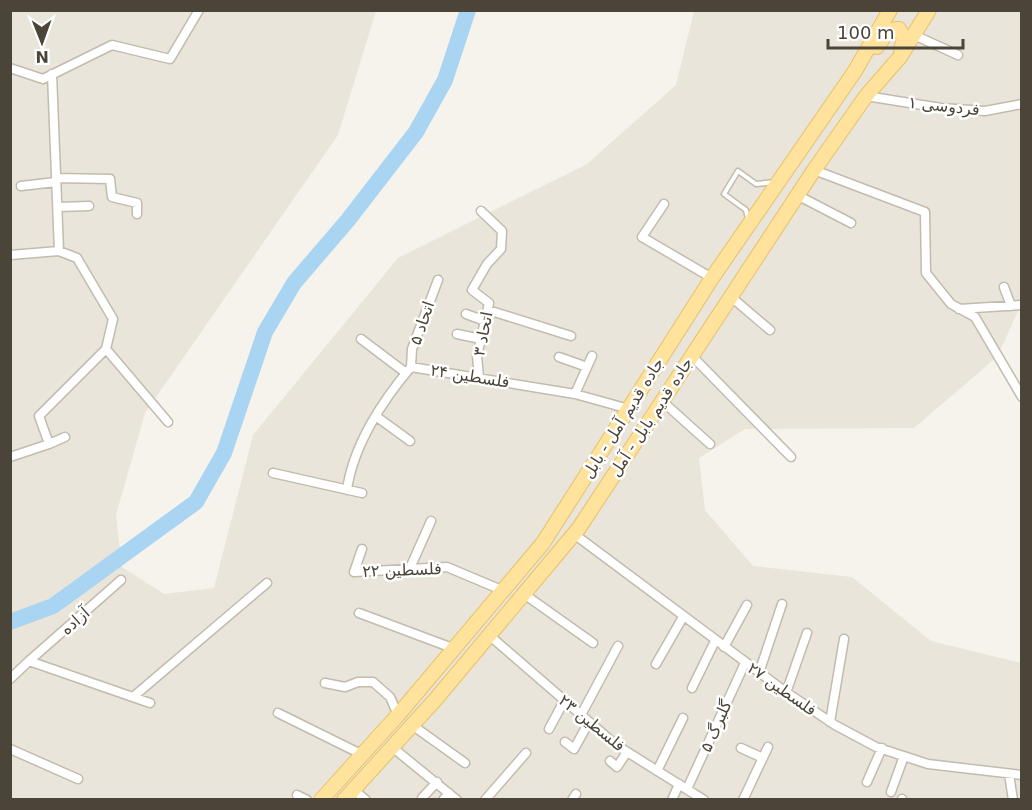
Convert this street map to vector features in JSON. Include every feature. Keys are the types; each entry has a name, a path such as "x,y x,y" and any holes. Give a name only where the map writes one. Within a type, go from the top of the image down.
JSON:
{"main road":[{"name":"جاده قدیم آمل - بابل","path":"321,800 398,715 543,543 712,278 855,71 890,10"},
{"name":"جاده قدیم بابل - آمل","path":"349,795 412,725 574,534 797,195 866,96 900,57 928,10"},
{"path":"855,71 894,28 902,31 904,38 900,57"}],"street":[{"path":"10,68 43,79 112,45 170,59 199,10"},
{"path":"914,35 958,55"},
{"path":"52,74 59,251"},
{"name":"فردوسی ۱","path":"866,96 941,108 974,110 1022,104"},
{"path":"814,170 925,212 926,273 951,304 975,317 1022,397"},
{"path":"21,186 56,180 110,179 112,197 137,203 137,214"},
{"path":"797,195 851,223"},
{"path":"664,204 642,237 712,278"},
{"path":"58,207 89,206"},
{"name":"اتحاد ۳","path":"479,377 477,356 489,303 472,290 488,264 501,249 502,231 481,211"},
{"path":"10,255 59,251 77,258 112,319 106,349 39,416 49,444"},
{"name":"اتحاد ۵","path":"409,370 412,349 438,280"},
{"path":"1004,287 1011,306"},
{"path":"730,296 770,330"},
{"path":"958,309 1022,305"},
{"path":"488,310 572,336"},
{"path":"466,314 485,321"},
{"path":"457,334 481,339"},
{"path":"361,339 409,370"},
{"path":"106,349 168,422"},
{"path":"575,394 592,356"},
{"path":"691,356 791,457"},
{"path":"559,357 587,367"},
{"name":"فلسطین ۲۴","path":"347,490 350,471 357,452 377,417 409,370 479,377 575,394 629,409"},
{"path":"662,401 710,444"},
{"path":"377,417 410,441"},
{"path":"10,456 64,437"},
{"path":"273,473 362,493"},
{"path":"410,568 431,521"},
{"name":"فلسطین ۲۷","path":"574,534 715,641 830,722 882,748 904,756 949,767 1022,775"},
{"name":"فلسطین ۲۲","path":"362,549 354,572 447,567 504,591"},
{"name":"آزاده","path":"10,679 122,580"},
{"path":"133,697 267,583"},
{"path":"524,594 593,643"},
{"path":"724,647 747,604"},
{"path":"759,673 782,604"},
{"path":"359,613 455,649"},
{"path":"656,664 683,617"},
{"path":"786,693 807,633"},
{"name":"فلسطین ۲۳","path":"489,635 564,701 627,752 704,800"},
{"path":"830,722 844,639"},
{"path":"692,688 715,641"},
{"path":"581,715 618,646"},
{"path":"29,661 150,703"},
{"name":"گلبرگ ۵","path":"687,789 745,663"},
{"path":"325,683 345,687 358,682 374,682 390,697 398,715"},
{"path":"549,729 564,701"},
{"path":"278,713 363,755"},
{"path":"657,771 683,718"},
{"path":"565,742 574,749 589,722"},
{"path":"412,725 465,763"},
{"path":"392,747 437,782 446,796 457,800"},
{"path":"743,800 768,747"},
{"path":"741,748 763,758"},
{"path":"867,782 882,748"},
{"path":"10,749 78,779"},
{"path":"610,761 617,766 627,752"},
{"path":"485,800 526,753"},
{"path":"891,792 904,756"},
{"path":"1009,774 1013,800"},
{"path":"422,798 437,782"},
{"path":"672,800 678,784"},
{"path":"297,795 307,800"},
{"path":"349,795 366,800"}],"lane":[{"path":"749,226 746,210 724,194 738,171 756,184 778,182"}],"shaded area":[{"path":"10,11 376,11 338,135 145,413 116,515 122,567 164,594 214,588 253,435 398,258 587,164 676,85 694,11 1021,11 1021,305 997,357 914,428 745,429 699,458 705,510 753,566 852,577 931,641 1021,663 1021,799 11,799"}],"waterway":[{"path":"10,622 53,606 196,502 224,453 265,332 294,283 348,220 416,132 445,80 468,10"}]}
